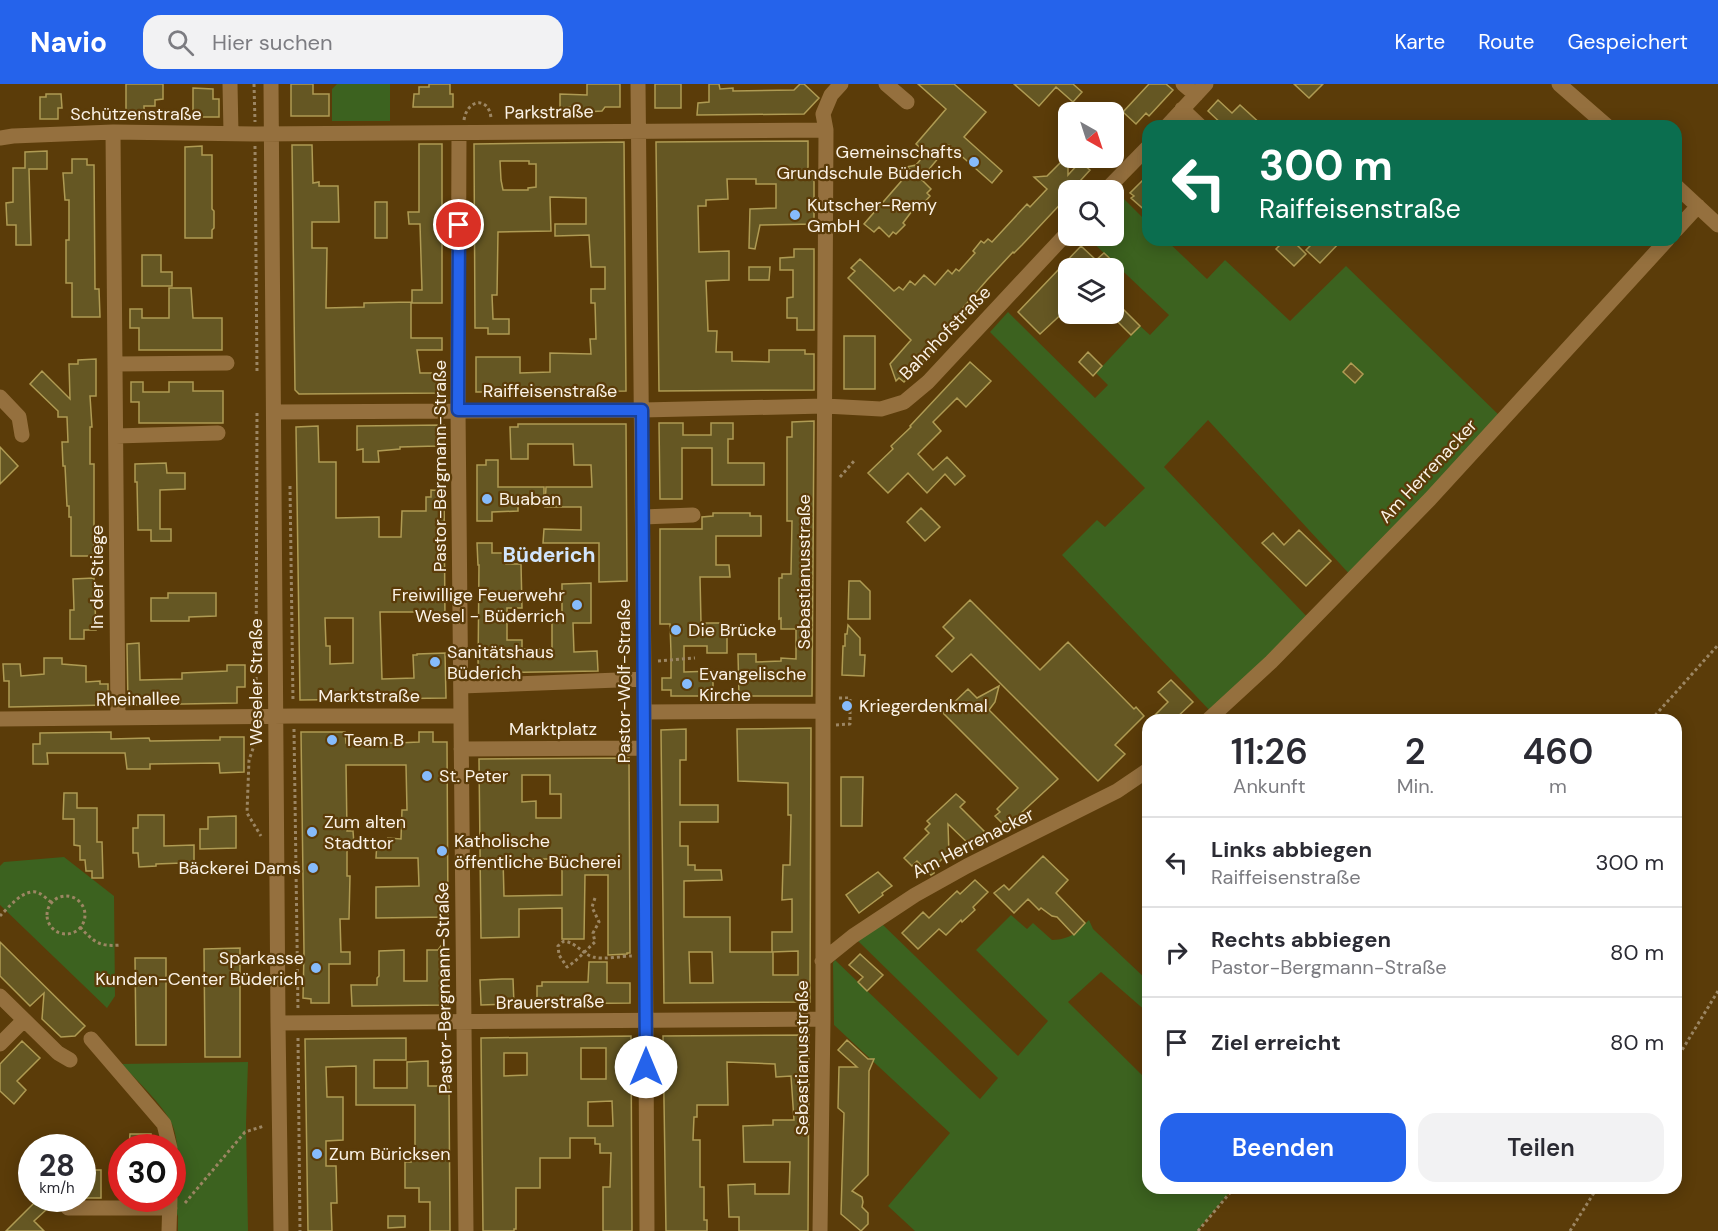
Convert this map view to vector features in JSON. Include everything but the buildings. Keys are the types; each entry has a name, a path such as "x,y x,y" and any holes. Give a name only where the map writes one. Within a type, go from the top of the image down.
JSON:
{"street":[{"path":"230,84 231,133"},
{"name":"Weseler Straße","path":"271,84 281,1231"},
{"name":"Pastor-Wolf-Straße","path":"638,84 647,1231"},
{"name":"Sebastianusstraße","path":"820,1231 823,1019 826,130 823,114 831,95 841,84"},
{"path":"886,84 907,102"},
{"path":"1172,120 1201,90 1183,84"},
{"path":"1559,84 1600,120"},
{"path":"1182,109 1194,120"},
{"name":"Parkstraße","path":"272,133 826,130"},
{"name":"Schützenstraße","path":"0,138 113,132 272,133"},
{"name":"In der Stiege","path":"113,132 118,718"},
{"name":"Pastor-Bergmann-Straße","path":"462,133 458,410 466,1231"},
{"path":"1116,180 1142,153"},
{"path":"1682,191 1718,225"},
{"path":"1682,223 1698,206"},
{"name":"Bahnhofstraße","path":"825,406 881,409 904,402 928,382 1058,243"},
{"name":"Am Herrenacker","path":"1215,714 1271,662 1430,499 1662,246"},
{"path":"116,364 227,363"},
{"path":"0,397 19,417 22,435"},
{"name":"Raiffeisenstraße","path":"274,412 642,410 825,406"},
{"path":"116,436 218,433"},
{"path":"643,517 693,515"},
{"path":"461,686 644,679"},
{"path":"644,712 823,711"},
{"name":"Rheinallee","path":"0,719 276,716"},
{"name":"Marktstraße","path":"276,716 461,716"},
{"name":"Marktplatz","path":"461,749 644,748"},
{"name":"Am Herrenacker","path":"822,961 853,936 915,895 967,866 1117,791 1142,774"},
{"path":"0,996 58,1053 70,1060"},
{"name":"Brauerstraße","path":"278,1023 823,1019"},
{"path":"0,1044 24,1020"},
{"path":"91,1039 164,1124 166,1134"},
{"path":"96,1210 170,1215"}],"path":[{"path":"254,84 257,379"},
{"path":"462,133 467,110 476,103 486,105 490,110 491,132"},
{"path":"257,403 256,741 249,760 247,813 262,838"},
{"path":"290,482 300,1231"},
{"path":"1656,714 1718,645"},
{"path":"644,662 695,658"},
{"path":"850,698 850,724 823,711 850,698"},
{"path":"0,916 14,902 34,891 52,903"},
{"path":"63,896 76,898 81,903 85,915 76,931 64,933 53,928 48,916 48,909 52,903 63,896"},
{"path":"595,898 592,907 599,922 593,933 595,942 583,952 576,962 567,967 559,955 558,946 564,942 572,942 583,952 595,958 646,955"},
{"path":"80,927 100,945 120,945"},
{"path":"1682,1050 1718,991"},
{"path":"170,1215 245,1132 264,1126"},
{"path":"1198,1231 1229,1194"},
{"path":"1570,1231 1593,1194"}],"green space":[{"path":"337,84 390,84 390,121 332,121 332,89"},
{"path":"1124,199 1142,217 1142,246 1172,246 1207,279 1225,260 1290,321 1346,266 1504,420 1353,578 1208,420 1164,467 1311,621 1215,714 1062,555 1097,520 1105,527 1145,488 990,332 1008,312 1095,398 1108,385 1096,373 1140,326 1150,335 1169,315 1124,272 1124,258 1109,258 1097,246 1124,246"},
{"path":"64,857 114,896 115,996 107,1008 0,905 0,866 4,862"},
{"path":"1011,915 1027,929 1033,923 1052,940 1073,934 1089,920 1093,929 1142,975 1142,1008 1101,972 1068,1002 1142,1075 1142,1194 1228,1194 1197,1231 915,1231 888,1206 950,1133 834,1025 833,963 835,960 980,1099 998,1078 856,939 881,923 1018,1056 1048,1021 976,950"},
{"path":"248,1062 246,1124 248,1231 178,1231 176,1212 186,1212 186,1134 175,1134 168,1117 156,1101 121,1064"}],"place":[{"name":"Gemeinschafts Grundschule Büderich","path":"974,162"},
{"name":"Kutscher-Remy GmbH","path":"795,215"},
{"name":"Buaban","path":"487,499"},
{"name":"Freiwillige Feuerwehr Wesel - Büderrich","path":"577,605"},
{"name":"Die Brücke","path":"676,630"},
{"name":"Sanitätshaus Büderich","path":"435,662"},
{"name":"Evangelische Kirche","path":"687,684"},
{"name":"Kriegerdenkmal","path":"847,706"},
{"name":"Team B","path":"332,740"},
{"name":"St. Peter","path":"427,776"},
{"name":"Zum alten Stadttor","path":"312,832"},
{"name":"Katholische öffentliche Bücherei","path":"442,851"},
{"name":"Bäckerei Dams","path":"313,868"},
{"name":"Sparkasse Kunden-Center Büderich","path":"316,968"},
{"name":"Zum Büricksen","path":"317,1154"}],"district":[{"name":"Büderich","path":"549,555"}],"route":[{"path":"459,225 458,410 642,410 646,1067"}]}
